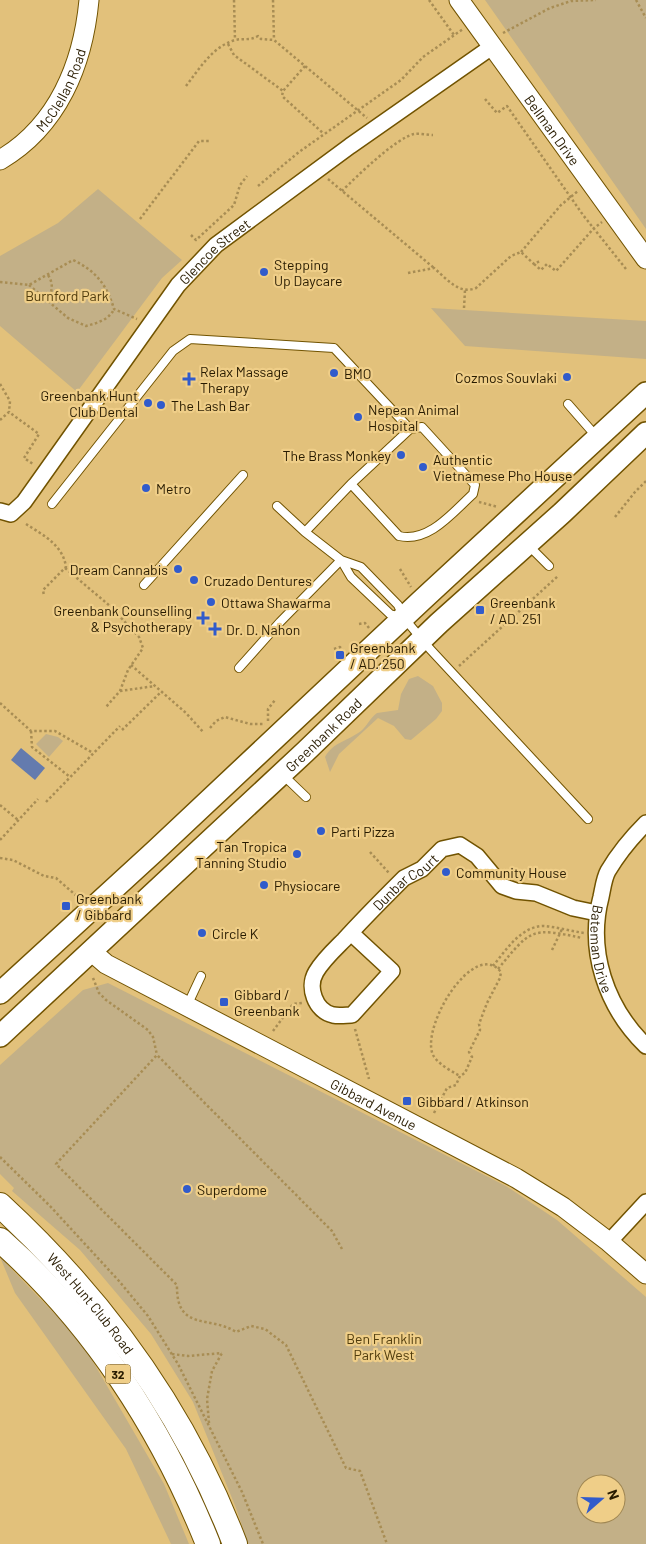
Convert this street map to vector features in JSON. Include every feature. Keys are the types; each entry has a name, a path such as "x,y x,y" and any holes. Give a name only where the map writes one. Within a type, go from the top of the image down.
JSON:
{"main road":[{"path":"0,993 646,393"},
{"name":"Greenbank Road","path":"0,1036 281,774 421,639 527,544 646,433"},
{"path":"155,851 178,869"},
{"name":"West Hunt Club Road","path":"0,1206 31,1234 74,1280 99,1309 139,1362 171,1411 193,1451 212,1490 234,1544"},
{"name":"West Hunt Club Road","path":"0,1240 56,1296 101,1350 123,1380 173,1467 208,1544"}],"street":[{"name":"McClellan Road","path":"0,160 10,154 34,133 54,111 70,82 87,22 89,0"},
{"name":"Bellman Drive","path":"459,0 474,21 497,40 589,181 646,259"},
{"name":"Glencoe Street","path":"0,511 11,514 24,502 178,285 216,245 497,40"},
{"name":"Bateman Drive","path":"646,823 634,835 607,872 597,913 597,947 603,979 615,1007 632,1032 646,1046"},
{"name":"Dunbar Court","path":"316,1002 312,991 312,982 316,972 350,933 404,878 422,869 442,849 460,845 477,856 502,886 516,891 536,893 573,908 597,913"},
{"path":"316,1002 323,1010 333,1015 352,1015 392,971 350,933"},
{"name":"Gibbard Avenue","path":"91,951 106,964 516,1178 563,1207 609,1242 646,1274"},
{"path":"609,1242 646,1202"}],"lane":[{"path":"52,504 173,351 190,338 334,348 410,429"},
{"path":"568,404 598,438"},
{"path":"305,532 351,484 410,429 422,427 475,485 474,494 432,531 405,538 399,536 351,484"},
{"path":"144,585 243,475"},
{"path":"277,506 305,532 341,560 361,567 398,605 404,618 421,639 588,819"},
{"path":"527,544 549,566"},
{"path":"341,560 351,577 390,614 404,618"},
{"path":"239,668 280,622 341,560"},
{"path":"281,774 306,797"},
{"path":"187,1006 201,976"}],"path":[{"path":"234,0 235,40"},
{"path":"273,0 274,40"},
{"path":"429,0 454,35"},
{"path":"497,40 550,8 571,2 596,0"},
{"path":"636,0 646,18"},
{"path":"258,186 280,166 401,80 423,57 474,21"},
{"path":"186,86 216,49 235,40 252,40 258,36 261,40 274,40 377,128"},
{"path":"228,44 234,55 283,91"},
{"path":"305,66 293,82 283,91 282,96 324,134"},
{"path":"486,99 497,113 507,106 571,197 626,269"},
{"path":"342,191 370,164 401,140 414,134 433,135"},
{"path":"140,219 199,141 209,141"},
{"path":"191,235 196,240 234,205 240,185 247,176"},
{"path":"325,176 458,289 465,290 476,288 511,256 521,252 561,205 589,181"},
{"path":"521,252 541,270 547,264 556,271 594,228 613,213"},
{"path":"0,282 29,284 48,276 73,260 83,265 102,281 114,309 150,325"},
{"path":"534,264 540,261"},
{"path":"408,273 434,268"},
{"path":"48,276 52,281 52,293 48,300"},
{"path":"29,284 68,318 86,326 96,324 111,316 114,309"},
{"path":"464,308 465,290"},
{"path":"0,384 10,401 9,412 0,420"},
{"path":"9,412 39,434 24,458 44,473"},
{"path":"615,517 646,481"},
{"path":"478,502 502,508"},
{"path":"26,524 51,540 64,556 65,568 110,606 139,637 143,648 131,665 120,690 106,707"},
{"path":"44,596 43,590 65,568"},
{"path":"400,569 413,590"},
{"path":"458,667 558,576"},
{"path":"334,649 340,647 346,653"},
{"path":"131,665 186,713 204,733"},
{"path":"120,690 155,686"},
{"path":"122,730 161,692"},
{"path":"210,728 225,717 250,724 268,724 268,709 275,700"},
{"path":"0,703 31,731 55,731 94,753"},
{"path":"46,802 120,726"},
{"path":"31,731 32,748 70,778"},
{"path":"0,840 38,799"},
{"path":"0,804 18,820"},
{"path":"370,852 400,882"},
{"path":"0,858 13,860 44,876 56,878 80,900"},
{"path":"493,966 523,932 535,927 544,926 584,933"},
{"path":"552,950 562,929"},
{"path":"498,969 521,941 531,935 542,932 584,939"},
{"path":"434,1113 447,1088 456,1085 460,1076 465,1073 472,1057 470,1052 471,1045 480,1030 479,1024 487,1003 500,978 501,972 493,966 485,964 478,966 466,974 447,997 438,1016 431,1044 434,1055 438,1061 460,1076"},
{"path":"93,978 99,993 148,1030 153,1037 157,1055 332,1232 342,1249"},
{"path":"273,1031 293,1004 316,1002"},
{"path":"352,1015 370,1079"},
{"path":"157,1055 56,1164 177,1285 177,1298 182,1310 196,1321 227,1326 236,1332 250,1326 265,1328 286,1345 346,1468 360,1471 387,1544"},
{"path":"0,1157 50,1206 119,1281 148,1316 178,1364 209,1425 242,1492 263,1544"},
{"path":"172,1354 188,1356 222,1353 212,1371 207,1399 209,1425"}],"green space":[{"path":"485,0 646,0 646,229"},
{"name":"Burnford Park","path":"98,189 182,260 162,278 77,392 0,326 0,256 58,223"},
{"path":"431,308 646,321 646,359 465,346"},
{"path":"418,676 433,686 442,703 442,711 436,719 411,740 405,739 394,726 378,718 339,754 330,772 325,757 328,752 336,745 361,731 377,713 398,710 401,694 409,679"},
{"path":"46,734 58,737 63,741 49,757 36,744"},
{"name":"Ben Franklin Park West","path":"108,983 506,1186 557,1220 646,1297 646,1544 248,1544 236,1508 193,1402 151,1334 80,1250 12,1191 14,1188 0,1174 0,1065 83,990"},
{"path":"0,1257 81,1341 164,1484 189,1544 171,1544 126,1449 15,1293"}],"water":[{"path":"21,748 45,768 35,780 11,760"}],"place":[{"name":"Stepping Up Daycare","path":"264,272"},
{"name":"BMO","path":"334,373"},
{"name":"Cozmos Souvlaki","path":"567,377"},
{"name":"Relax Massage Therapy","path":"189,379"},
{"name":"Greenbank Hunt Club Dental","path":"148,403"},
{"name":"The Lash Bar","path":"161,405"},
{"name":"Nepean Animal Hospital","path":"358,417"},
{"name":"The Brass Monkey","path":"401,455"},
{"name":"Authentic Vietnamese Pho House","path":"423,467"},
{"name":"Metro","path":"146,488"},
{"name":"Dream Cannabis","path":"178,569"},
{"name":"Cruzado Dentures","path":"194,580"},
{"name":"Ottawa Shawarma","path":"211,602"},
{"name":"Greenbank / AD. 251","path":"480,610"},
{"name":"Greenbank Counselling & Psychotherapy","path":"203,618"},
{"name":"Dr. D. Nahon","path":"215,629"},
{"name":"Greenbank / AD. 250","path":"340,655"},
{"name":"Parti Pizza","path":"321,831"},
{"name":"Tan Tropica Tanning Studio","path":"297,854"},
{"name":"Community House","path":"446,872"},
{"name":"Physiocare","path":"264,885"},
{"name":"Greenbank / Gibbard","path":"66,906"},
{"name":"Circle K","path":"202,933"},
{"name":"Gibbard / Greenbank","path":"224,1002"},
{"name":"Gibbard / Atkinson","path":"407,1101"},
{"name":"Superdome","path":"187,1189"}]}
